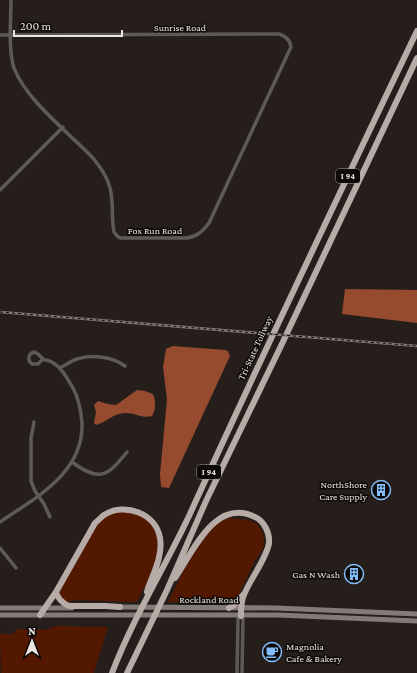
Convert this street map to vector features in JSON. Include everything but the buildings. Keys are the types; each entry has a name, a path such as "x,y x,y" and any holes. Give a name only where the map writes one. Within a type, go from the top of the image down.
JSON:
{"highway":[{"name":"Tri-State Tollway","path":"112,673 147,596 180,535 279,320 417,31"},
{"name":"I 94","path":"127,673 166,593 206,501 417,58"},
{"path":"40,615 56,592 95,523 104,515 125,510 137,511 144,514 152,522 159,534 161,544 160,556 148,588 147,596"},
{"path":"166,593 211,525 218,518 229,514 240,513 258,518 266,528 269,539 266,552 244,594 234,605 229,608"},
{"path":"56,592 63,604 69,606 120,607"},
{"path":"241,616 244,594"}],"main road":[{"name":"Rockland Road","path":"0,608 241,608 417,614"},
{"name":"Rockland Road","path":"0,615 294,616 417,621"}],"street":[{"name":"Fox Run Road","path":"11,0 13,62 18,76 35,100 93,158 107,178 110,189 114,232 118,237 187,238 193,237 202,232 209,223 286,60"},
{"name":"Sunrise Road","path":"0,35 279,34 285,37 290,43 290,51 286,60"},
{"path":"0,190 62,127"},
{"path":"60,368 77,359 91,357 115,360 125,366"},
{"path":"0,522 39,495 62,476 78,450 82,428 81,409 76,393 60,368 51,361 43,359"},
{"path":"34,422 31,438 31,481 50,518"},
{"path":"72,462 88,472 95,475 101,475 117,465 127,452"},
{"path":"0,548 16,568"},
{"path":"241,616 244,619 242,673 237,672 238,619 241,616"},
{"path":"238,648 243,648"}],"shaded area":[{"path":"345,289 417,290 417,323 342,314"},
{"path":"173,346 225,350 228,351 230,356 169,488 161,487 160,474 167,399 163,367 166,349"},
{"path":"137,390 153,394 155,405 152,416 145,417 131,413 124,413 115,415 96,425 94,423 96,412 94,405 98,401 116,405"},
{"path":"118,511 145,515 155,528 158,539 157,558 154,567 137,602 77,600 67,602 62,600 60,596 60,586 97,523 104,516"},
{"path":"229,518 248,520 256,523 262,531 264,540 263,549 254,562 237,598 231,603 168,602 187,564 214,524"},
{"path":"57,626 108,627 94,673 1,673 0,634 13,634 17,629 44,630"}],"railway":[{"path":"0,312 417,346"}],"place":[{"name":"NorthShore Care Supply","path":"381,490"},
{"name":"Gas N Wash","path":"354,574"},
{"name":"Magnolia Cafe & Bakery","path":"272,652"}]}
